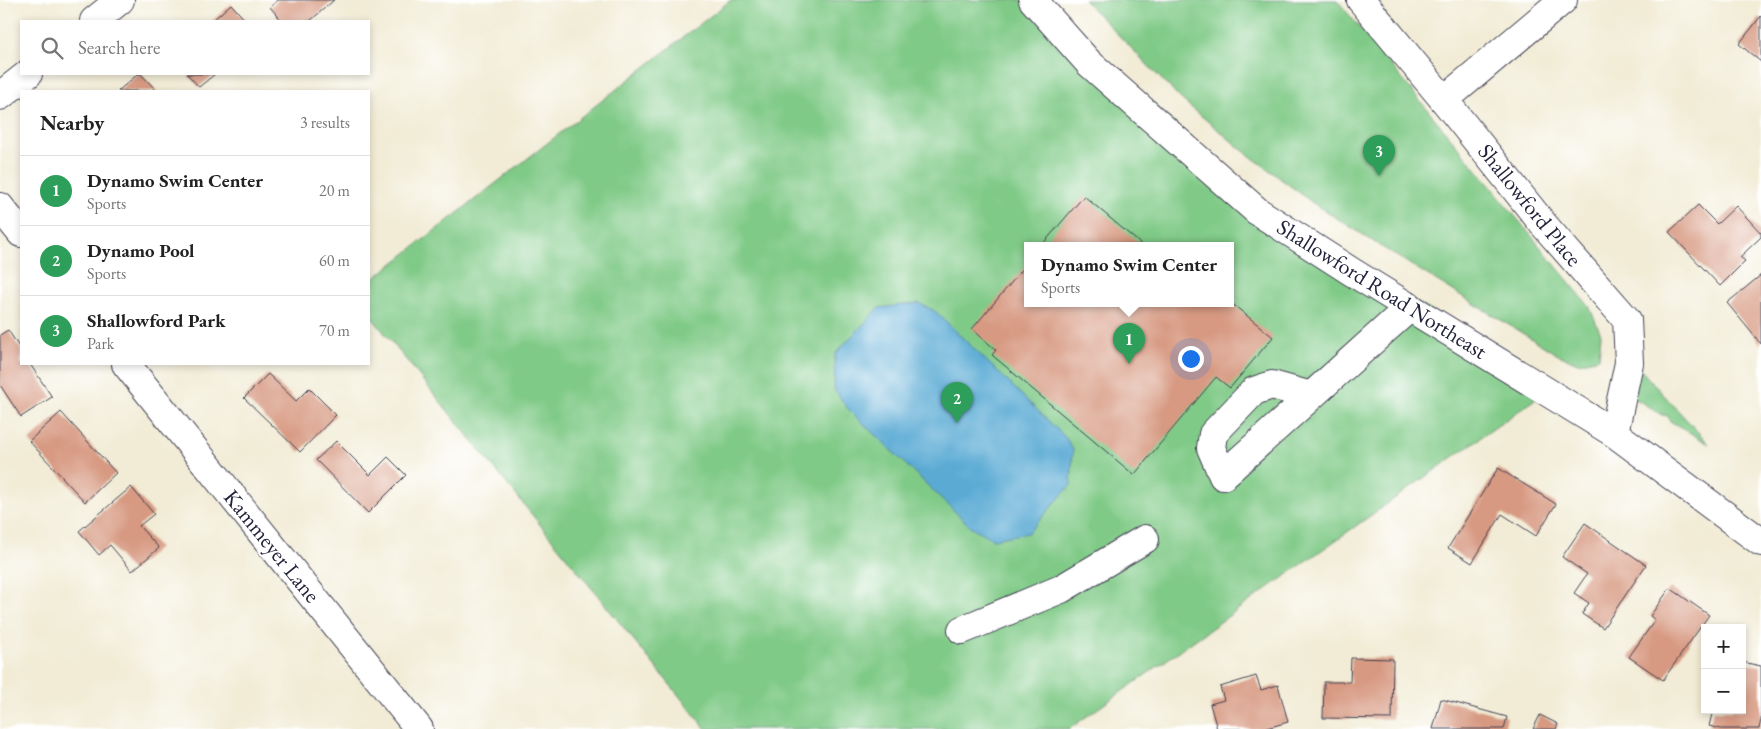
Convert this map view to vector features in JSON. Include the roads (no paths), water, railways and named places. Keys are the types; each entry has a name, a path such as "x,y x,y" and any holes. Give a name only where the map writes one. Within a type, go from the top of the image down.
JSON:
{"street":[{"path":"95,20 120,0"},
{"name":"Shallowford Road Northeast","path":"1033,0 1089,64 1258,211 1536,387 1614,433 1761,542"},
{"name":"Shallowford Place","path":"1361,0 1544,225 1626,320 1629,363 1614,433"},
{"path":"1444,100 1563,0"},
{"path":"0,96 27,75"},
{"path":"0,207 20,232"},
{"path":"1311,396 1272,385 1254,391 1213,434 1211,448 1226,473 1410,307"},
{"name":"Kammeyer Lane","path":"127,365 419,729"},
{"path":"962,630 1061,589 1145,539"}],"water":[{"path":"918,303 935,311 1066,438 1073,450 1071,485 1028,533 993,539 971,527 847,408 834,389 835,354 879,308"}],"place":[{"name":"Shallowford Park","path":"1379,176"},
{"name":"Dynamo Swim Center","path":"1129,364"},
{"name":"Dynamo Pool","path":"957,423"}]}
